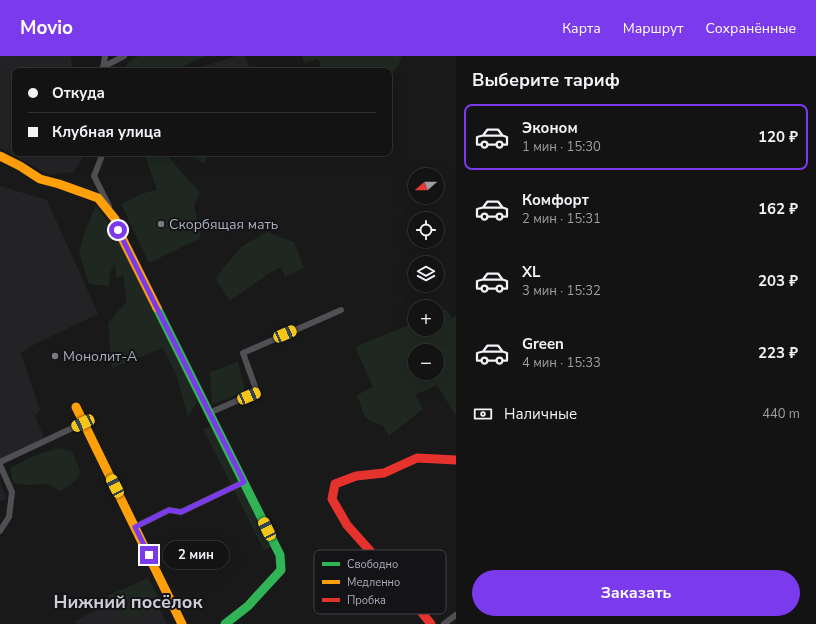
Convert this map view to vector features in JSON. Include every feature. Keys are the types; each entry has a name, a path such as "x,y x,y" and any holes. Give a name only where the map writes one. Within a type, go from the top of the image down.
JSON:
{"street":[{"path":"103,68 105,56"},
{"path":"105,68 124,56"},
{"path":"0,156 20,166 40,179 98,198 115,219"},
{"path":"102,156 94,176 115,219 118,230 280,556 281,570 234,619 225,624"},
{"path":"209,413 257,392 243,353 340,310"},
{"path":"76,407 182,624"},
{"path":"0,462 83,423"},
{"path":"369,550 347,525 332,499 335,484 356,476 384,473 417,458 456,460"},
{"path":"0,465 12,492 9,517 0,531"},
{"path":"135,527 169,510 181,512 244,482"},
{"path":"423,614 431,624"},
{"path":"444,624 456,615"}],"shaded area":[{"path":"0,56 70,56 73,68 12,68 12,155 0,148"},
{"path":"139,56 207,56 179,68 125,68 129,61"},
{"path":"236,56 245,56 250,68 198,68"},
{"path":"302,56 402,56 397,68 392,72 392,68 322,68 318,59 304,63"},
{"path":"15,156 84,156 74,172 49,175"},
{"path":"145,156 168,156 200,193 194,205 201,238 149,263 121,204 144,193 157,190"},
{"path":"194,156 208,156 204,164"},
{"path":"0,186 47,200 98,314 35,344 21,353 40,410 35,415 44,438 0,460"},
{"path":"96,205 108,222 114,248 112,221 199,399 188,417 177,377 163,348 112,368 108,323 127,301 123,275 116,278 115,262 110,273 109,286 89,284 79,253 84,234"},
{"path":"267,232 294,242 304,268 285,277 281,267 268,274 230,301 215,278 241,247"},
{"path":"446,309 452,318 456,316 456,416 437,385 415,395 423,409 389,436 383,426 365,418 357,395 373,387 355,347 408,325 408,336 444,336 444,310"},
{"path":"238,362 245,391 212,405 210,372"},
{"path":"211,426 271,547 264,550 203,429"},
{"path":"58,448 72,451 81,473 72,484 59,491 48,484 28,485 13,483 10,468 33,456"},
{"path":"0,481 6,499 0,502"},
{"path":"148,578 162,604 127,621 121,610 108,602 107,596"},
{"path":"138,589 152,594 167,624 77,624 75,621"}],"traffic: fast":[{"path":"157,308 280,555 281,570 248,606 225,624"}],"traffic: slow":[{"path":"0,156 20,166 40,179 98,198 115,219 118,230 157,308"},
{"path":"76,407 182,624"}],"traffic: jam":[{"path":"369,550 347,525 332,499 335,484 356,476 384,473 417,458 456,460"},
{"path":"423,614 431,624"}],"place":[{"name":"Скорбящая мать","path":"161,224"},
{"name":"Монолит-А","path":"55,356"}],"district":[{"name":"Нижний посёлок","path":"128,602"}],"route":[{"path":"118,230 244,482 181,512 169,510 135,527 149,555"}]}
